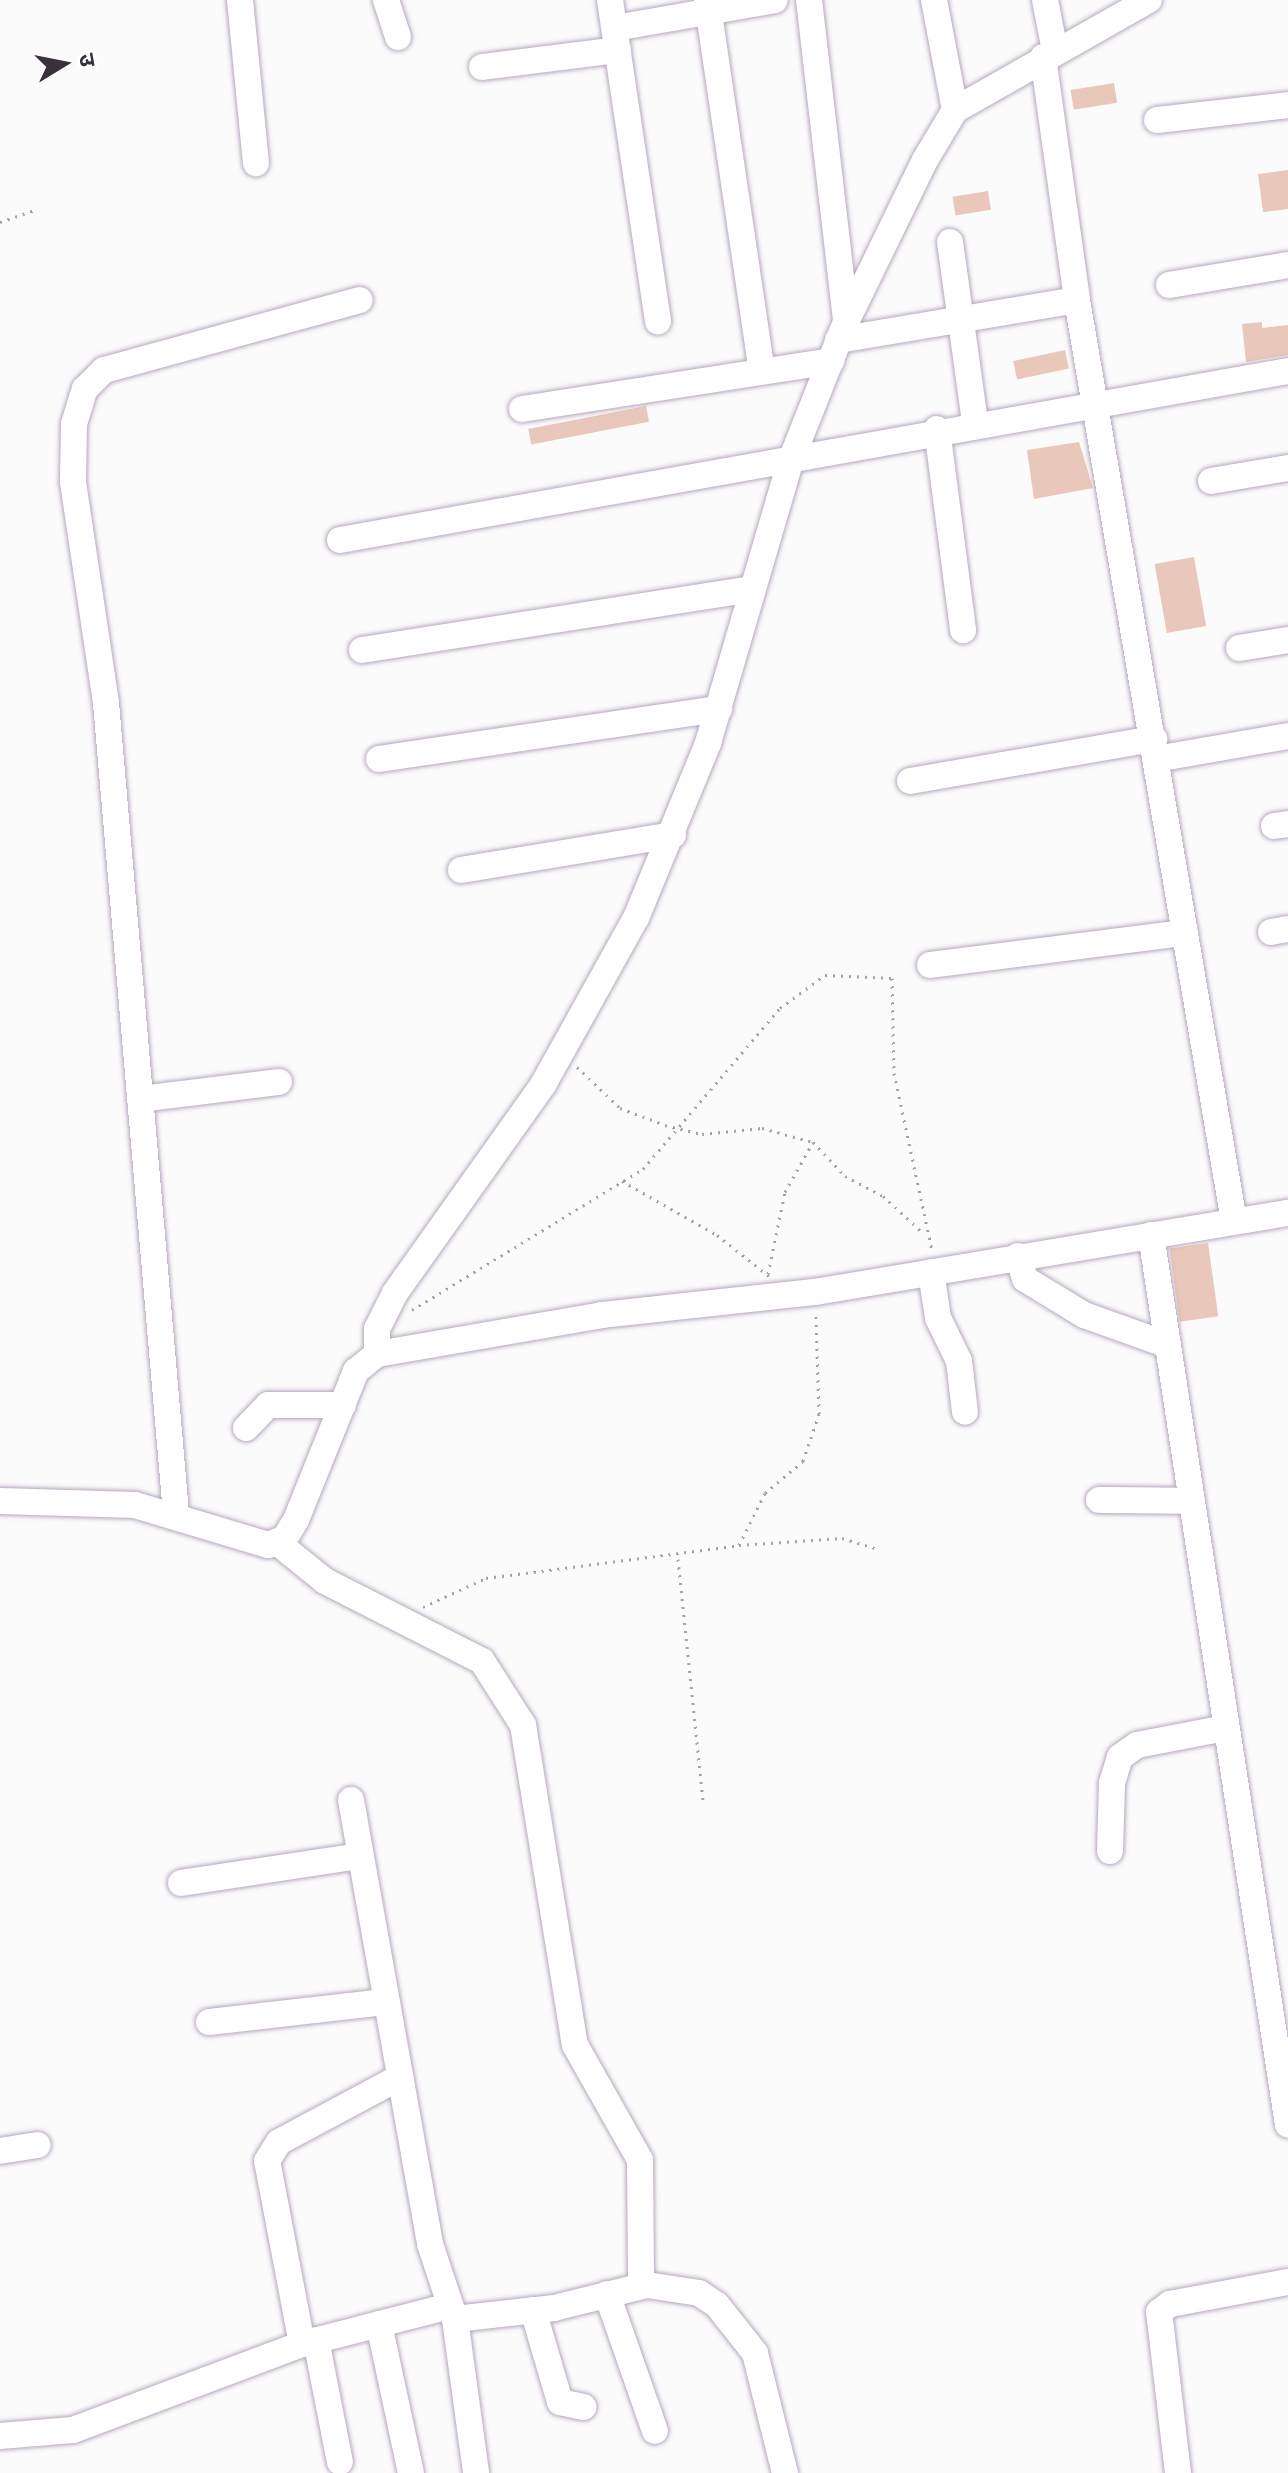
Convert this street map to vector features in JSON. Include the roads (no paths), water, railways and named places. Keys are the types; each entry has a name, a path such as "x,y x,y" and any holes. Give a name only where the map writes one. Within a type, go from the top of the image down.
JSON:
{"street":[{"path":"240,0 256,163"},
{"path":"386,0 398,37"},
{"path":"610,0 658,321"},
{"path":"482,67 616,39 708,6 775,0"},
{"path":"809,0 838,341"},
{"path":"934,0 955,110"},
{"path":"1045,0 1077,300 1234,1221"},
{"path":"278,1543 296,1520 356,1371 562,1051 673,835 719,709 751,589 791,460 838,341 955,110 1049,54 1115,9 1149,0"},
{"path":"708,6 762,371"},
{"path":"1157,120 1288,105"},
{"path":"950,242 975,423"},
{"path":"1169,285 1288,265"},
{"path":"176,1513 106,703 73,481 80,400 104,370 360,300"},
{"path":"522,409 762,371 838,341 1077,300"},
{"path":"340,540 791,460 937,429 1288,371"},
{"path":"937,429 963,630"},
{"path":"1211,481 1288,468"},
{"path":"362,650 751,589"},
{"path":"1239,648 1288,640"},
{"path":"379,759 719,709"},
{"path":"910,781 1155,749 1288,736"},
{"path":"461,870 673,835"},
{"path":"930,965 1185,933"},
{"path":"140,1099 279,1082"},
{"path":"377,1342 772,1284 815,1292 1288,1213"},
{"path":"1151,1235 1225,1728 1278,2013 1288,2125"},
{"path":"1018,1256 1025,1279 1084,1315 1168,1345"},
{"path":"939,1271 938,1318 960,1366 965,1412"},
{"path":"246,1428 268,1405 343,1405"},
{"path":"0,1501 76,1498 176,1513 259,1544 278,1543 325,1581 406,1617 482,1661 523,1725 575,2045 640,2160 641,2286"},
{"path":"1099,1500 1191,1501"},
{"path":"1110,1851 1112,1783 1120,1757 1137,1745 1225,1728"},
{"path":"351,1800 385,2002 450,2313 476,2473"},
{"path":"181,1883 360,1856"},
{"path":"209,2022 385,2002"},
{"path":"340,2462 267,2161 279,2142 400,2077"},
{"path":"0,2151 38,2145"},
{"path":"1178,2473 1159,2312 1170,2304 1288,2282"},
{"path":"0,2436 99,2422 309,2342 379,2324 450,2313 533,2310 641,2286 699,2293 740,2330 764,2379 785,2473"},
{"path":"607,2294 655,2431"},
{"path":"533,2310 560,2402 583,2407"},
{"path":"379,2324 411,2473"}]}
